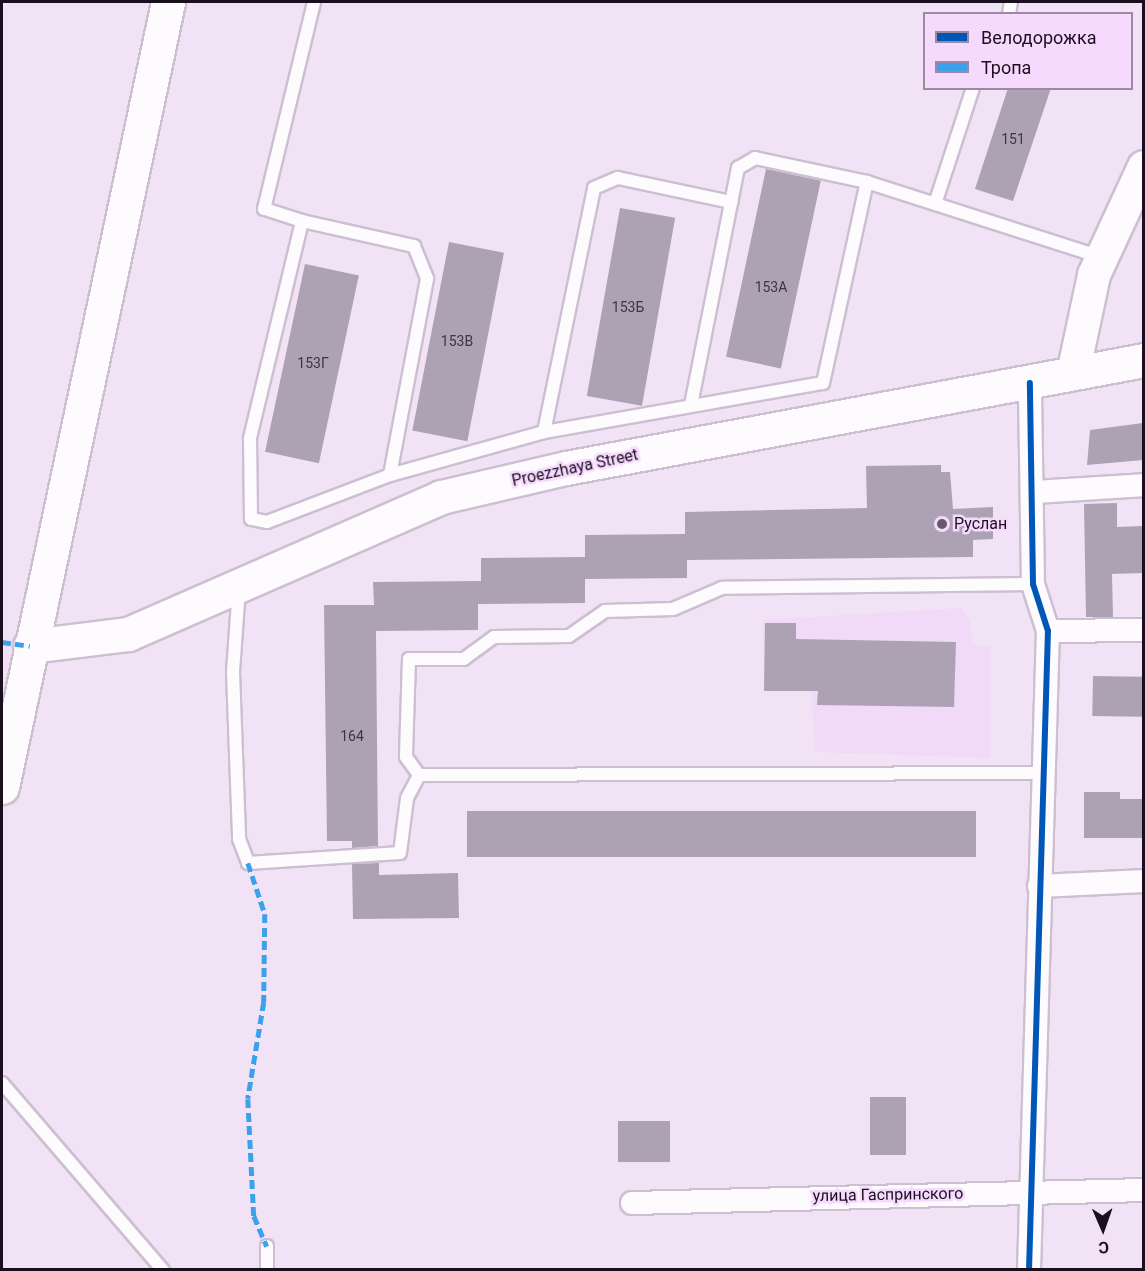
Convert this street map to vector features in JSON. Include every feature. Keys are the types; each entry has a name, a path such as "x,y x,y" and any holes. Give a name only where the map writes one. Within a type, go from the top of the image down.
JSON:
{"highway":[{"path":"2,787 168,2"},
{"name":"Proezzhaya Street","path":"30,646 128,634 239,587 331,542 441,497 566,468 1030,383 1143,360"}],"main road":[{"path":"1073,374 1102,257 1143,167"}],"street":[{"path":"1029,1269 1040,773 1048,631 1033,584 1034,492 1030,383"},
{"path":"1034,492 1143,485"},
{"path":"1048,631 1143,630"},
{"path":"1039,886 1143,881"},
{"name":"улица Гаспринского","path":"632,1203 1143,1190"}],"lane":[{"path":"314,2 264,209 302,221 414,246 427,279 390,475"},
{"path":"935,204 972,90"},
{"path":"691,405 738,168 755,158 867,182 1102,257"},
{"path":"544,432 594,188 618,178 731,202"},
{"path":"302,221 250,438 251,519 267,522 390,475 544,432 823,383 867,182"},
{"path":"419,775 406,758 409,659 464,659 494,637 569,636 606,611 673,609 722,588 1033,584"},
{"path":"239,587 233,684 239,838 248,863 400,853 407,798 419,775"},
{"path":"419,775 1040,773"},
{"path":"2,1083 163,1269"},
{"path":"267,1246 267,1269"}],"shaded area":[{"path":"961,608 970,622 973,646 990,646 990,758 815,752 811,689 764,691 763,620"}],"building":[{"path":"1007,90 1050,90 1013,201 975,189"},
{"path":"766,169 821,181 781,368 726,357"},
{"path":"620,208 675,218 642,406 587,396"},
{"path":"449,242 504,253 467,441 412,430"},
{"path":"305,264 359,275 319,463 265,452"},
{"path":"1143,423 1143,460 1087,465 1090,430"},
{"path":"941,465 941,472 950,472 953,509 993,507 993,539 973,540 973,557 687,560 687,578 585,579 585,603 478,604 478,630 376,631 378,846 352,848 352,841 327,841 324,605 374,605 373,582 481,581 481,558 585,557 585,535 685,534 685,512 867,508 866,466"},
{"path":"1117,503 1117,527 1143,526 1143,573 1112,574 1113,617 1086,617 1084,504"},
{"path":"765,623 796,623 796,639 956,642 954,707 817,705 818,691 764,691"},
{"path":"1093,676 1143,677 1142,717 1092,716"},
{"path":"1084,792 1120,792 1120,799 1143,799 1143,838 1084,838"},
{"path":"467,811 976,811 976,857 467,857"},
{"path":"379,863 379,875 458,873 459,918 353,919 352,864"},
{"path":"870,1097 906,1097 906,1155 870,1155"},
{"path":"618,1121 670,1121 670,1162 618,1162"}],"marked path":[{"path":"2,642 30,646"},
{"path":"248,863 265,914 264,1002 248,1099 254,1216 267,1246"}],"cycle path":[{"path":"1029,1270 1048,631 1033,584 1030,383"}],"place":[{"name":"Руслан","path":"942,524"}]}
